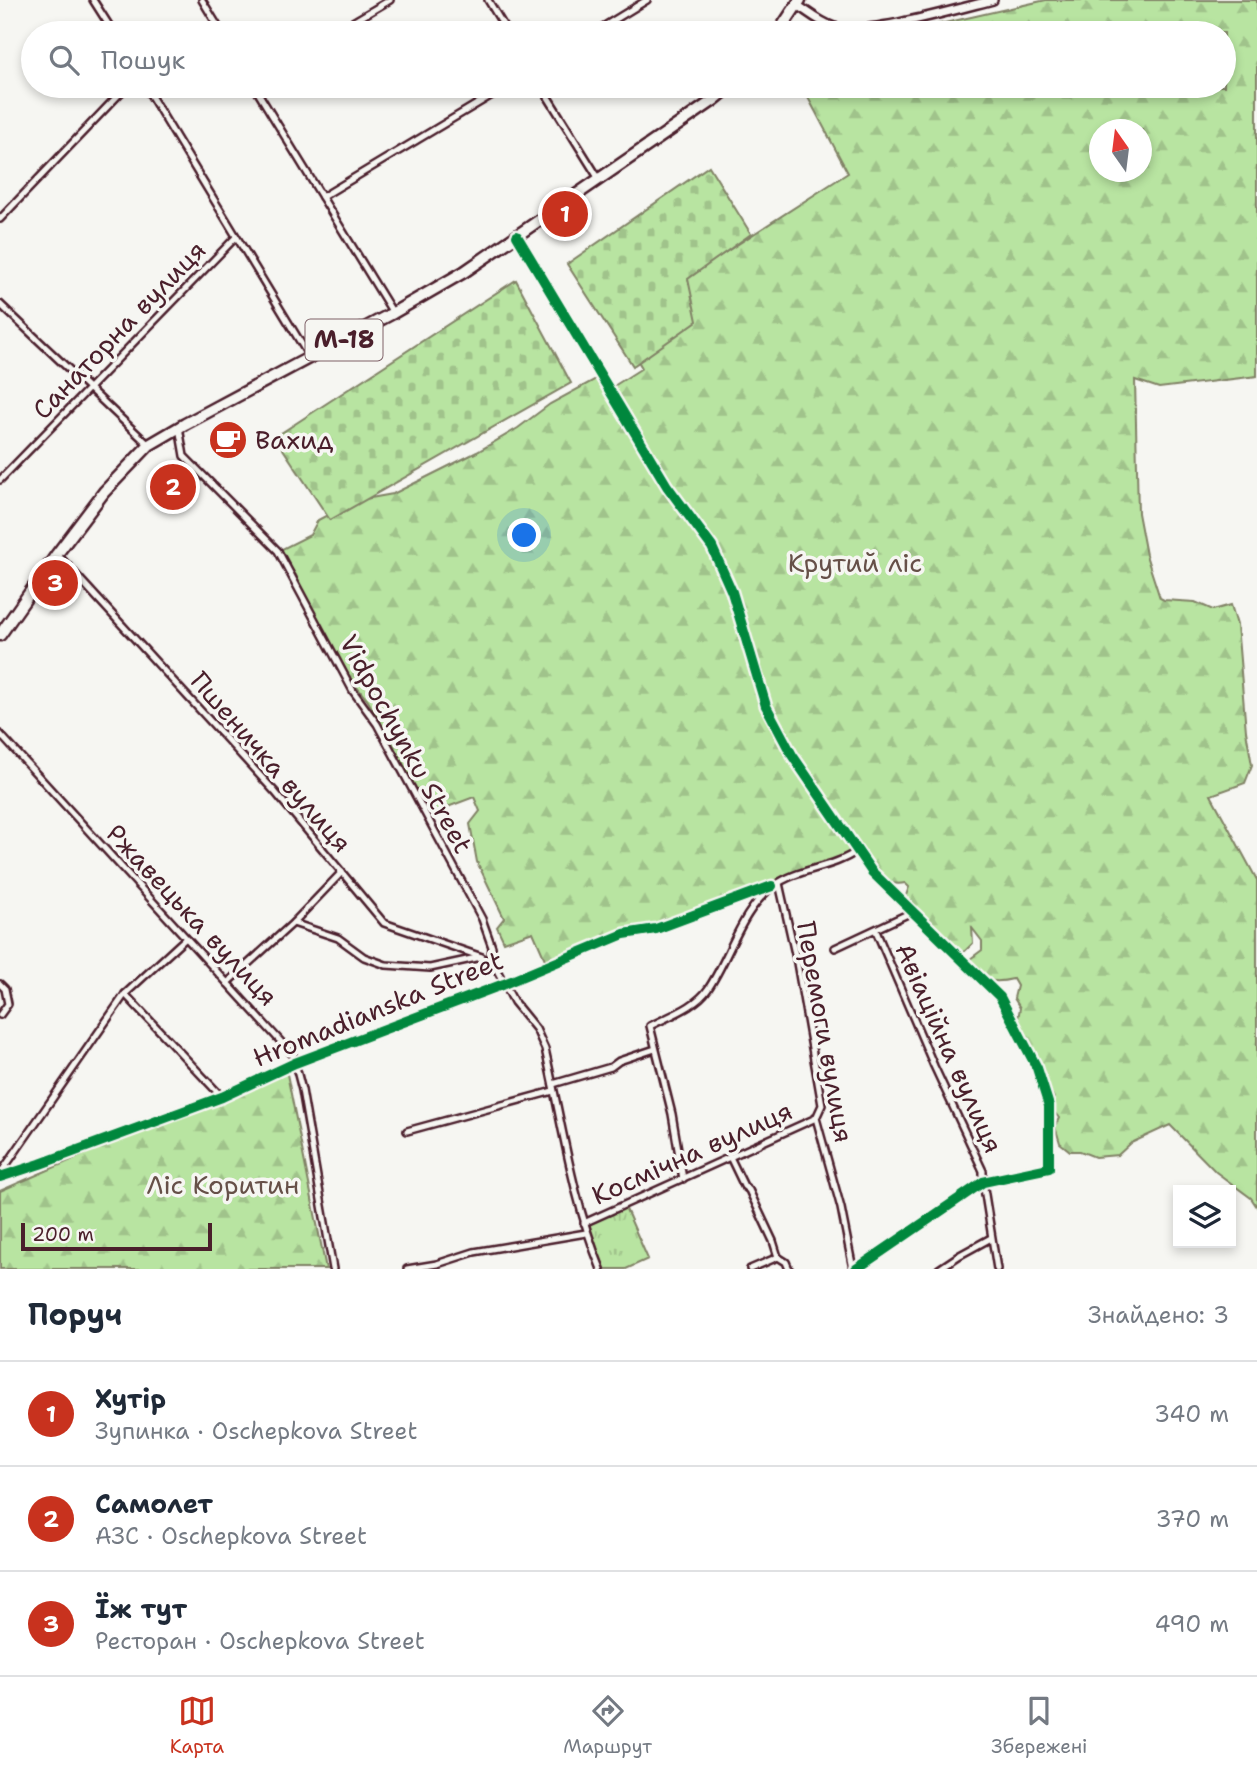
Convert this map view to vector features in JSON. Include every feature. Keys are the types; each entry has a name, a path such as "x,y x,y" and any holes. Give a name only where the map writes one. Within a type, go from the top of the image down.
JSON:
{"highway":[{"path":"786,21 799,2"},
{"name":"М-18","path":"0,635 104,492 149,445 464,272 716,98"}],"street":[{"path":"93,0 106,21"},
{"path":"202,0 215,21"},
{"path":"354,21 390,0"},
{"path":"488,0 501,21"},
{"path":"613,21 647,0"},
{"path":"903,21 993,0"},
{"path":"799,2 822,21"},
{"path":"0,219 116,98"},
{"path":"152,98 310,358"},
{"path":"261,98 393,313"},
{"path":"322,197 487,98"},
{"path":"548,98 599,179"},
{"path":"517,236 667,486 712,547 732,592 766,706 792,755 872,872 1000,997 1037,1068 1049,1106 1049,1168 983,1182 855,1269"},
{"name":"Санаторна вулиця","path":"0,480 236,237"},
{"path":"0,304 149,445"},
{"name":"Vidpochynku Street","path":"179,427 184,456 278,551 347,680 377,724 482,919 492,947 491,958 514,1002 536,1029 545,1049 586,1233 601,1269"},
{"name":"Пшеничка вулиця","path":"57,554 275,792 384,923 482,957"},
{"name":"Ржавецька вулиця","path":"0,734 293,1055 302,1090 333,1269"},
{"name":"Hromadianska Street","path":"0,1175 40,1164 222,1097 295,1063 504,984 624,933 656,929 844,861 857,851"},
{"path":"227,983 293,923 342,872"},
{"path":"683,1179 672,1114 650,1026 696,1001 708,990 747,916 775,885"},
{"name":"Перемоги вулиця","path":"775,885 797,963 822,1105 816,1118 855,1269"},
{"path":"835,948 912,912"},
{"path":"293,923 338,939 365,957 386,965 430,968 482,957 491,958"},
{"name":"Авіаційна вулиця","path":"876,931 983,1171 997,1269"},
{"path":"0,1175 125,994 186,938"},
{"path":"0,984 5,989 8,1004 0,1015"},
{"path":"125,994 222,1097"},
{"path":"407,1131 553,1087 655,1049"},
{"name":"Космічна вулиця","path":"584,1223 816,1118"},
{"path":"730,1157 744,1186 749,1190 778,1257 786,1262 789,1269"},
{"path":"407,1269 437,1264 474,1252 586,1233"},
{"path":"939,1269 991,1238"},
{"path":"750,1269 778,1257"}],"green space":[{"name":"Крутий ліс","path":"1046,0 1257,0 1257,376 1159,388 1135,380 1138,513 1146,555 1160,598 1195,602 1213,610 1231,605 1237,625 1246,731 1252,765 1245,783 1211,795 1257,880 1257,1207 1236,1185 1216,1172 1170,1125 1131,1143 1118,1155 1095,1157 1080,1151 1070,1151 1060,1143 1055,1126 1059,1118 1050,1106 1054,1098 1017,1024 1020,1008 1014,998 1017,986 1013,979 992,981 977,973 966,962 982,950 982,941 972,928 973,943 965,951 958,952 938,929 931,930 903,904 909,887 905,883 883,880 858,852 851,859 784,879 766,890 547,964 533,932 504,942 497,927 504,918 477,862 470,824 480,811 474,797 429,814 402,770 368,701 341,667 308,607 296,575 278,551 310,535 318,520 354,501 393,494 477,452 518,428 550,404 596,379 606,391 642,368 616,323 848,173 808,98 1236,98 1236,21 954,21"},
{"path":"709,166 751,234 688,279 697,321 633,366 567,264"},
{"path":"516,280 571,383 330,520 275,437"},
{"name":"Ліс Коритин","path":"278,1070 287,1074 326,1269 0,1269 0,1191"},
{"path":"625,1207 648,1259 626,1269 605,1269 586,1225"}],"cycle path":[{"path":"517,236 667,486 712,547 732,592 766,706 792,755 872,872 1000,997 1037,1068 1049,1106 1049,1168 983,1182 856,1269"},
{"path":"0,1177 222,1097 295,1063 504,984 624,934 656,929 772,886"}],"place":[{"name":"Хутір","path":"565,214"},
{"name":"Вахид","path":"228,440"},
{"name":"Самолет","path":"173,487"},
{"name":"Їж тут","path":"55,583"}]}
